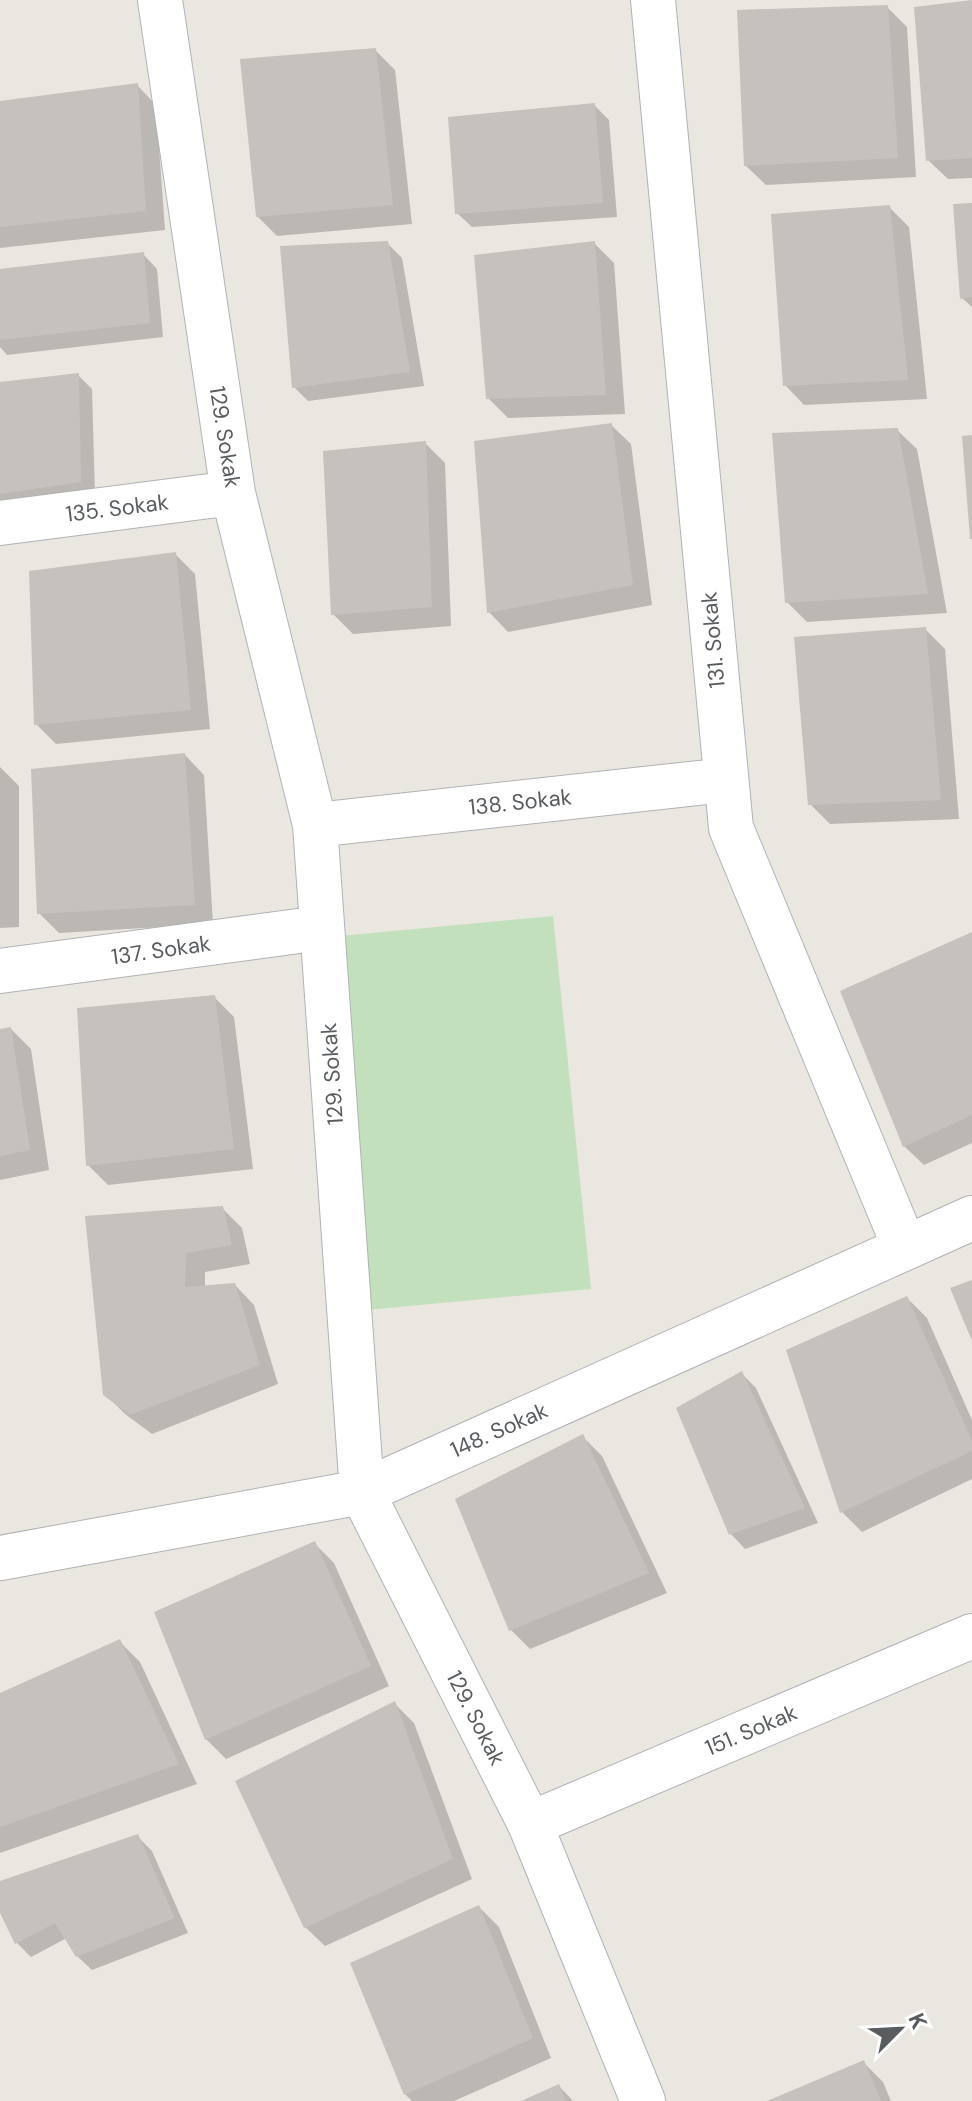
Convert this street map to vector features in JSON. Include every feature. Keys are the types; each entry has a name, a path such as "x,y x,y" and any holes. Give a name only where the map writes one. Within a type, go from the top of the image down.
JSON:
{"street":[{"name":"129. Sokak","path":"160,0 233,493 315,825 362,1492 530,1824 643,2101"},
{"name":"131. Sokak","path":"653,0 731,828 905,1248"},
{"name":"135. Sokak","path":"0,523 233,493"},
{"name":"138. Sokak","path":"315,825 726,780"},
{"name":"137. Sokak","path":"0,971 321,928"},
{"name":"148. Sokak","path":"0,1558 362,1492 972,1218"},
{"name":"151. Sokak","path":"530,1824 972,1636"}],"green space":[{"path":"553,916 591,1289 367,1310 330,937"}],"building":[{"path":"972,0 972,158 926,161 914,7"},
{"path":"888,5 898,158 744,166 737,10"},
{"path":"376,48 393,205 256,217 240,59"},
{"path":"138,83 146,211 0,227 0,101"},
{"path":"595,103 603,203 455,214 448,117"},
{"path":"972,203 972,297 960,299 953,204"},
{"path":"890,205 908,380 783,386 771,214"},
{"path":"388,241 410,372 292,388 280,246"},
{"path":"595,241 606,395 486,399 474,255"},
{"path":"144,252 150,323 0,340 0,269"},
{"path":"79,373 81,482 0,494 0,382"},
{"path":"612,423 633,585 487,613 474,441"},
{"path":"898,428 928,594 785,603 772,433"},
{"path":"972,435 972,539 970,539 962,436"},
{"path":"426,441 432,607 331,615 323,451"},
{"path":"176,552 191,710 34,725 29,571"},
{"path":"926,627 941,800 808,805 794,637"},
{"path":"185,753 195,905 37,914 31,769"},
{"path":"972,932 972,1115 903,1147 840,991"},
{"path":"215,995 234,1149 86,1166 77,1008"},
{"path":"11,1027 30,1150 0,1156 0,1029"},
{"path":"223,1206 232,1245 186,1253 185,1287 235,1283 260,1365 130,1415 103,1395 85,1216"},
{"path":"972,1280 972,1341 950,1288"},
{"path":"907,1296 972,1441 972,1451 840,1513 786,1350"},
{"path":"742,1371 805,1508 729,1535 676,1408"},
{"path":"583,1434 649,1573 509,1631 455,1499"},
{"path":"315,1541 371,1666 205,1740 154,1612"},
{"path":"120,1639 179,1764 0,1827 0,1693"},
{"path":"395,1701 453,1859 304,1928 235,1781"},
{"path":"138,1834 175,1918 76,1957 55,1923 15,1944 0,1913 0,1881"},
{"path":"479,1905 533,2038 404,2095 350,1963"},
{"path":"864,2060 881,2101 767,2101"},
{"path":"559,2084 566,2101 521,2101"}]}
